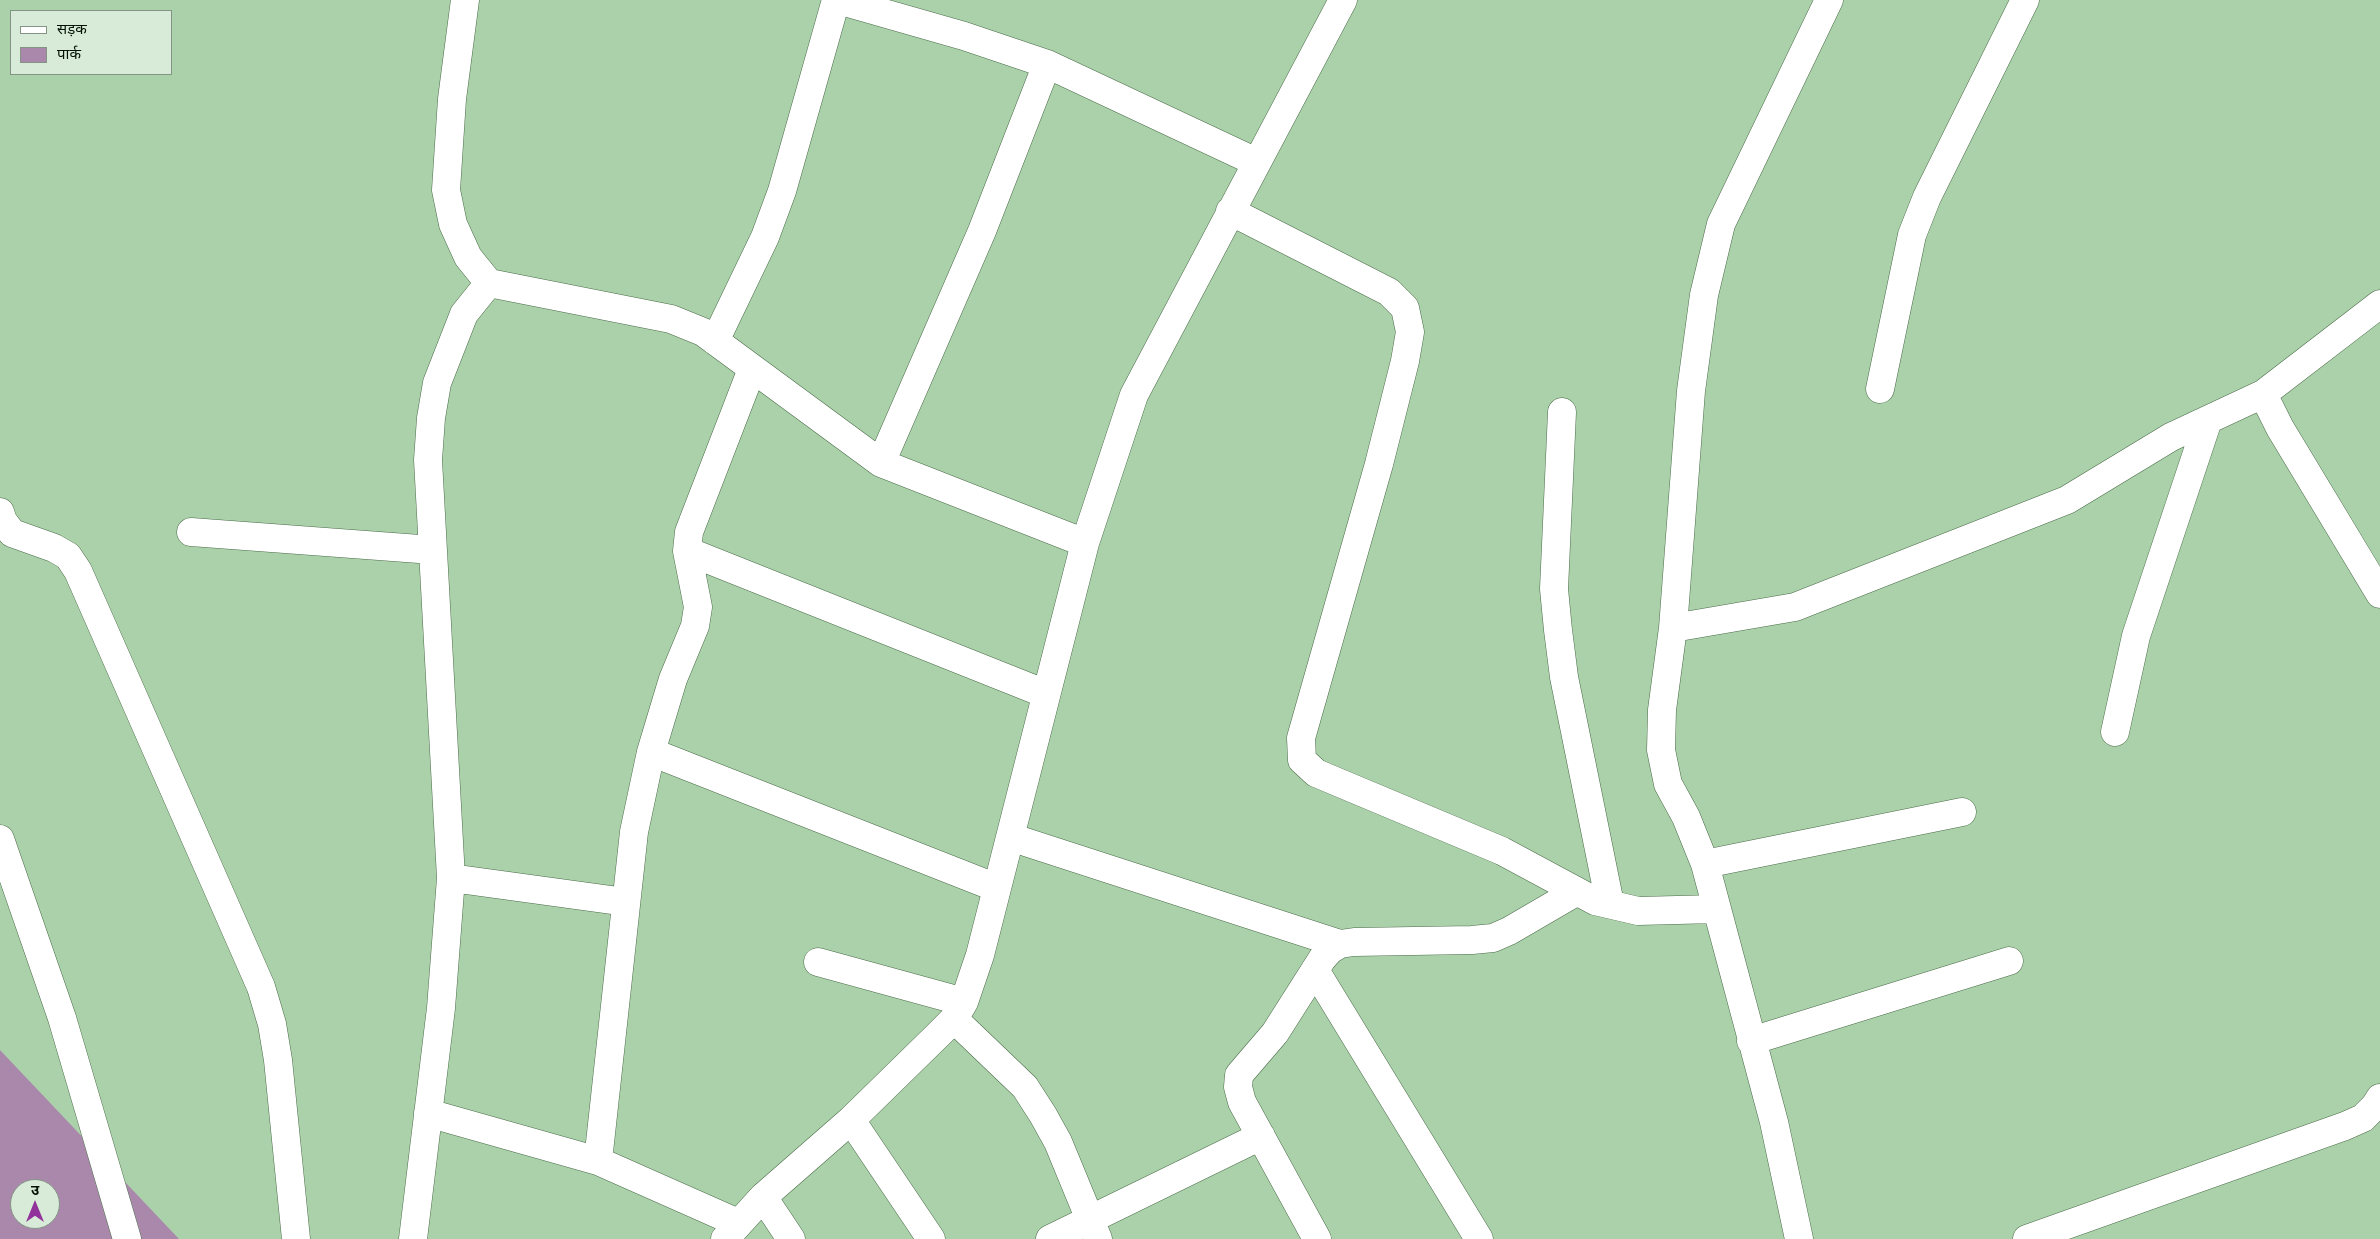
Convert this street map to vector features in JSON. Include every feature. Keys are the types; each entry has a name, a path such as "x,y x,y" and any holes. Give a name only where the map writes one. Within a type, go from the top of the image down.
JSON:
{"street":[{"path":"465,0 452,99 446,190 453,224 468,257 489,283 671,319 703,332 881,463 1085,543"},
{"path":"715,341 765,237 782,191 837,0 964,36 1047,64 1256,162"},
{"path":"428,1113 598,1161 732,1231 763,1197 851,1120 959,1010 980,955 1085,543 1134,395 1343,0"},
{"path":"1799,1239 1774,1122 1705,864 1686,817 1668,784 1661,750 1662,710 1673,628 1691,391 1704,295 1720,224 1828,0"},
{"path":"1880,389 1912,235 1928,197 2025,0"},
{"path":"881,463 982,231 1047,64"},
{"path":"1230,211 1389,292 1405,308 1410,332 1405,361 1379,464 1301,738 1302,760 1316,774 1502,851 1595,901 1638,911 1716,909"},
{"path":"413,1239 442,1008 451,878 428,460 431,418 437,383 464,314 489,283"},
{"path":"1673,628 1747,616 1804,603 2067,500 2171,437 2263,394 2380,304"},
{"path":"598,1161 634,832 651,752 674,679 695,626 698,607 687,551 689,532 752,368"},
{"path":"2263,394 2280,428 2380,594"},
{"path":"1562,412 1554,589 1558,630 1564,677 1610,904"},
{"path":"2115,732 2136,636 2208,420"},
{"path":"0,512 3,521 12,533 54,548 68,556 78,571 261,987 272,1024 278,1060 296,1239"},
{"path":"191,532 433,550"},
{"path":"687,551 1046,694"},
{"path":"651,752 997,888"},
{"path":"1705,864 1962,812"},
{"path":"1010,837 1340,944"},
{"path":"0,839 62,1018 127,1239"},
{"path":"451,878 626,902"},
{"path":"1317,1239 1242,1102 1238,1087 1240,1076 1275,1033 1315,970 1330,950 1340,944 1493,938 1509,931 1576,892"},
{"path":"1751,1041 2009,961"},
{"path":"818,962 959,1010 1025,1088 1058,1142 1094,1229"},
{"path":"1315,970 1479,1239"},
{"path":"2027,1239 2345,1126 2363,1118 2376,1106 2380,1098"},
{"path":"851,1120 931,1239"},
{"path":"1050,1239 1094,1229 1261,1136"},
{"path":"763,1197 791,1239"}],"green space":[{"path":"0,1050 179,1239 0,1239"}]}
